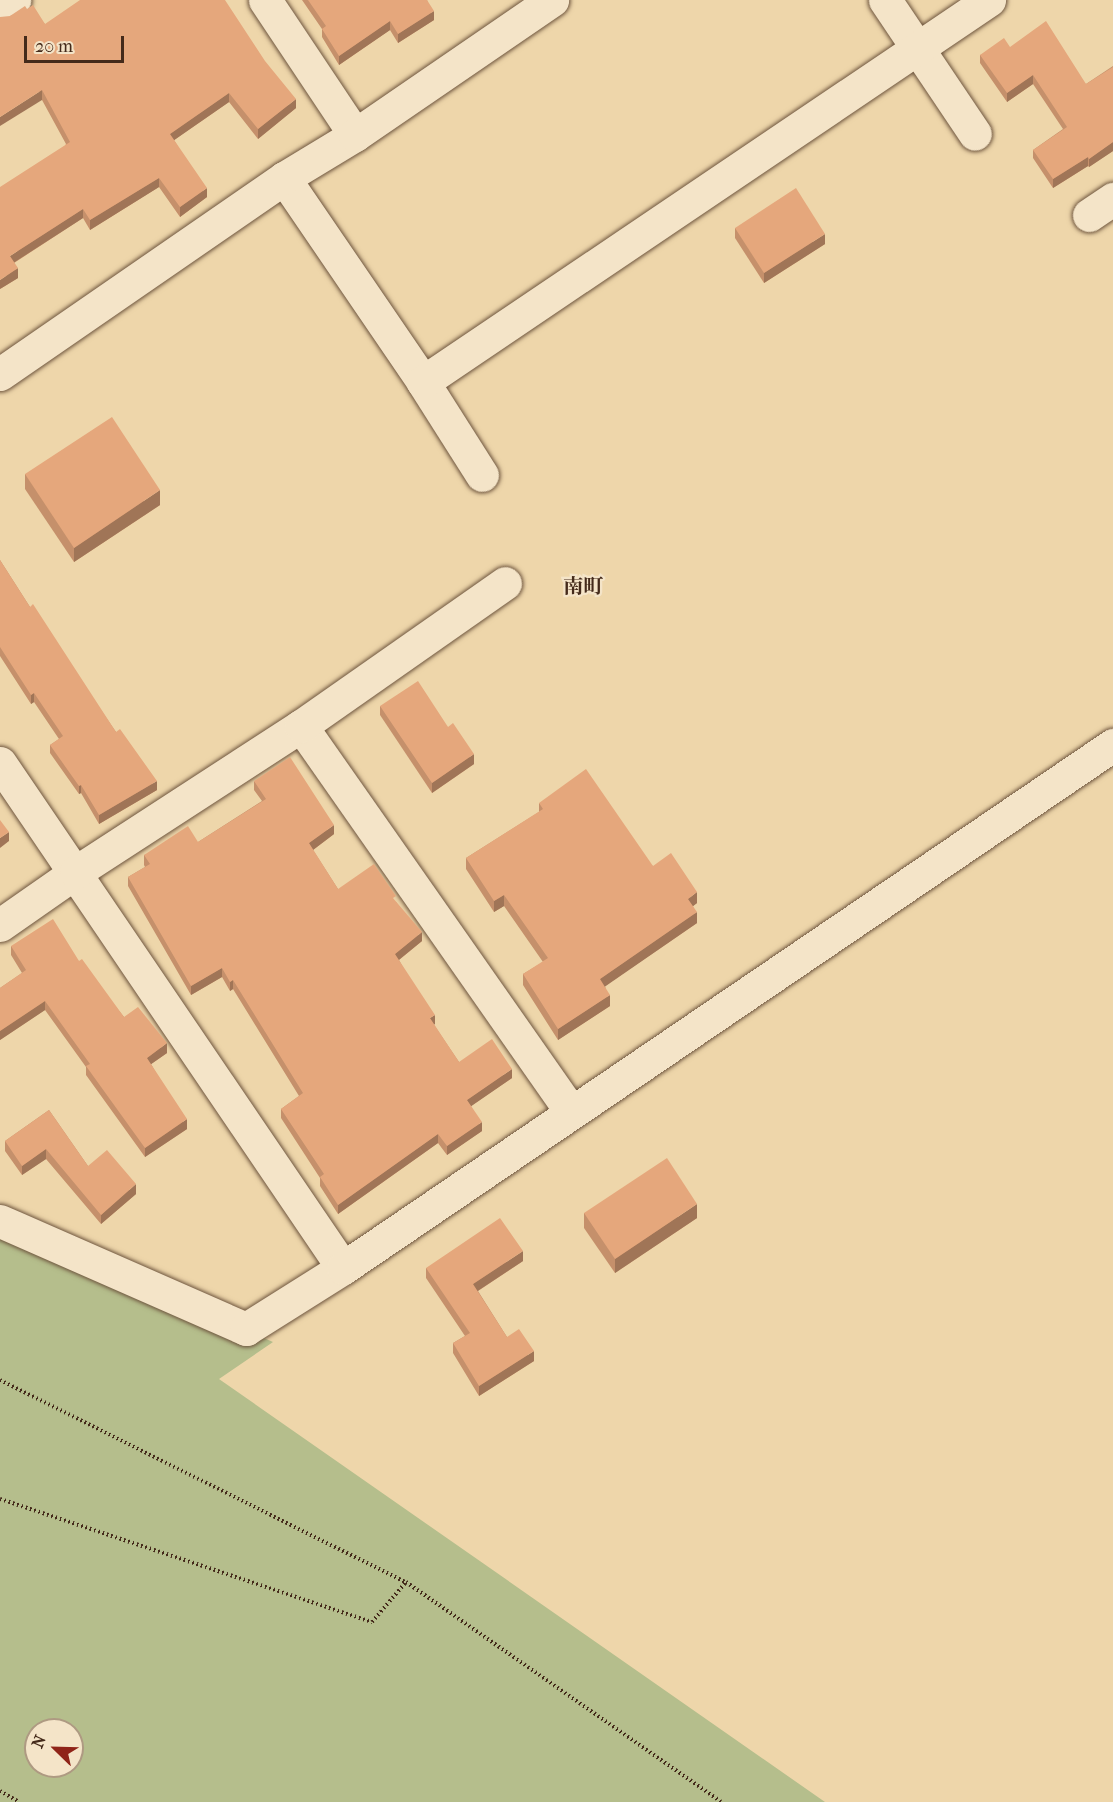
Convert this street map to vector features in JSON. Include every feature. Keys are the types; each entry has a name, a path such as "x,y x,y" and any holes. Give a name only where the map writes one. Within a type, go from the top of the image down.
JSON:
{"street":[{"path":"0,9 14,0"},
{"path":"265,0 356,135"},
{"path":"0,374 284,178 356,135 552,0"},
{"path":"885,0 975,134"},
{"path":"423,382 989,0"},
{"path":"284,178 423,382 483,475"},
{"path":"0,925 76,872 302,726 505,583"},
{"path":"302,726 571,1111"},
{"path":"0,1221 246,1329 343,1268 571,1111 1113,746"},
{"path":"0,763 343,1268"}],"path":[{"path":"0,1380 406,1581 721,1802"},
{"path":"0,1499 372,1622 406,1581"},
{"path":"0,1791 20,1802"}],"green space":[{"path":"0,1222 273,1342 219,1379 825,1802 0,1802"}],"building":[{"path":"80,0 225,0 265,61 296,99 258,129 229,93 170,134 207,188 180,207 159,178 90,220 83,209 10,256 18,268 0,280 0,187 70,142 42,90 0,117 0,17 10,16 25,6 27,9 33,5 45,24"},
{"path":"308,0 427,0 434,11 398,34 390,21 339,56 322,29 326,26"},
{"path":"1046,21 1086,84 1113,67 1113,142 1089,159 1088,157 1053,179 1033,150 1067,127 1033,75 1007,93 980,55 1004,38 1010,47"},
{"path":"796,188 825,234 764,273 735,228"},
{"path":"112,417 160,490 74,548 25,474"},
{"path":"0,560 30,607 33,604 116,732 120,729 157,781 99,815 81,785 79,786 50,745 63,736 34,693 31,695 0,647"},
{"path":"418,681 448,727 453,723 474,754 432,783 380,706"},
{"path":"290,757 334,825 309,843 338,889 374,864 396,896 393,898 422,932 395,954 435,1015 430,1018 459,1062 492,1039 512,1069 467,1100 482,1122 447,1146 438,1134 338,1205 320,1177 324,1174 281,1109 303,1093 233,980 230,982 222,968 191,986 128,877 150,864 144,855 188,826 198,842 266,799 254,781"},
{"path":"586,769 653,866 671,853 697,892 688,899 697,912 600,979 610,995 558,1029 523,974 548,958 504,895 494,901 466,858 543,809 539,803"},
{"path":"0,820 9,832 0,838"},
{"path":"53,919 79,961 82,959 124,1017 138,1007 167,1043 147,1058 187,1119 145,1148 86,1066 90,1064 45,1001 0,1031 0,988 26,970 11,946"},
{"path":"49,1110 88,1166 107,1150 136,1184 101,1215 46,1149 22,1166 5,1141"},
{"path":"667,1158 697,1204 615,1259 584,1213"},
{"path":"500,1218 523,1251 473,1284 507,1337 519,1329 534,1351 479,1386 453,1343 470,1333 426,1268"}],"district":[{"name":"南町","path":"583,586"}]}
